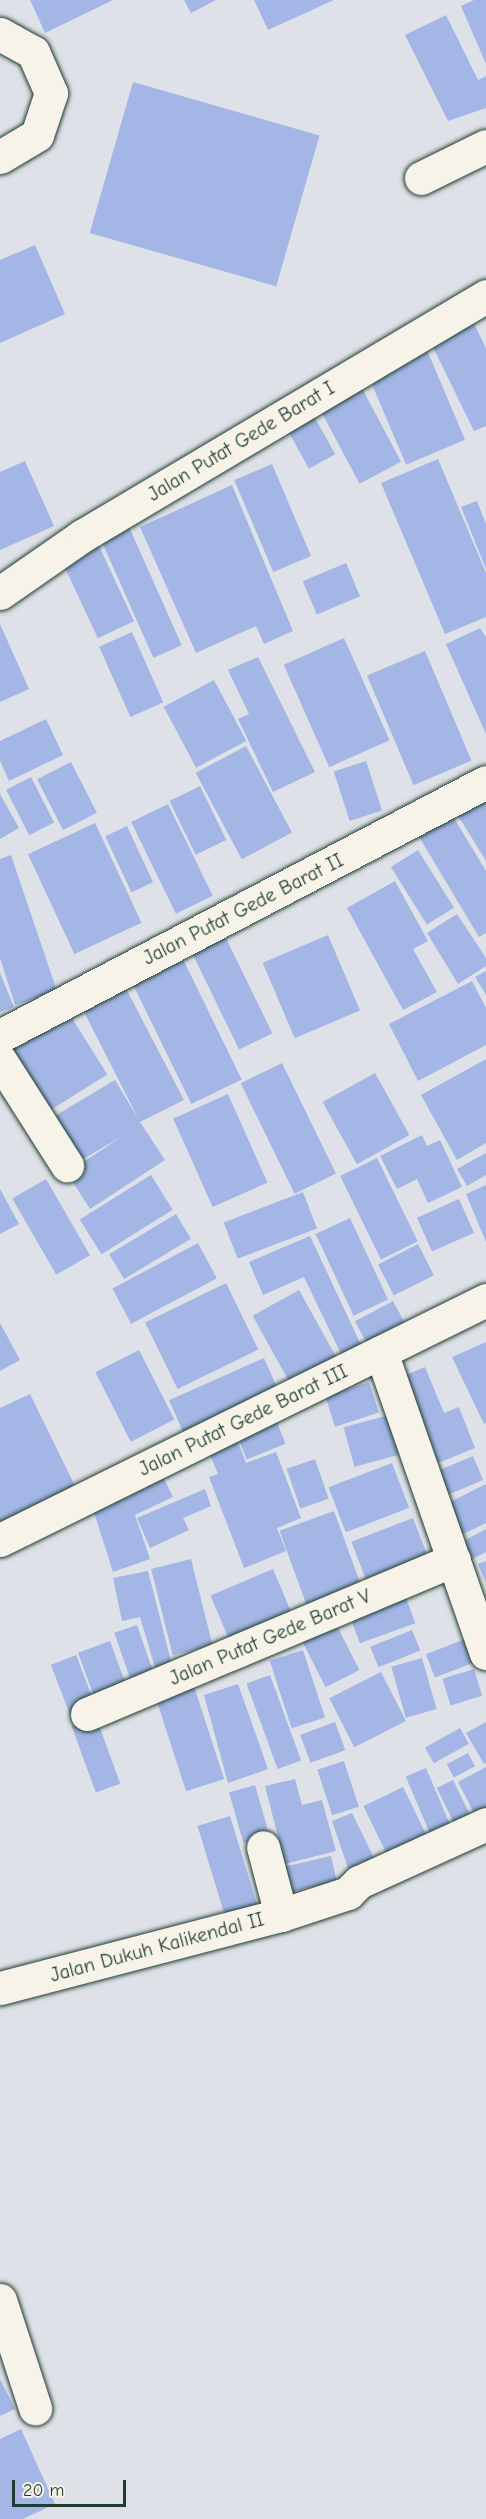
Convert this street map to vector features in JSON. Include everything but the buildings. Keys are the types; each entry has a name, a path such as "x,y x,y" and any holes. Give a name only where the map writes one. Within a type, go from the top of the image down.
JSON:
{"street":[{"path":"0,34 33,52 51,93 37,135 0,157"},
{"path":"421,178 486,146"},
{"name":"Jalan Putat Gede Barat I","path":"0,593 82,536 486,296"},
{"name":"Jalan Putat Gede Barat II","path":"0,1036 486,782"},
{"path":"0,1060 67,1165"},
{"name":"Jalan Putat Gede Barat III","path":"0,1540 486,1300"},
{"path":"381,1352 486,1653"},
{"name":"Jalan Putat Gede Barat V","path":"87,1714 453,1560"},
{"path":"281,1915 348,1893 359,1882 486,1824"},
{"name":"Jalan Dukuh Kalikendal II","path":"0,1988 281,1915 263,1847"},
{"path":"0,2300 35,2408"}]}
